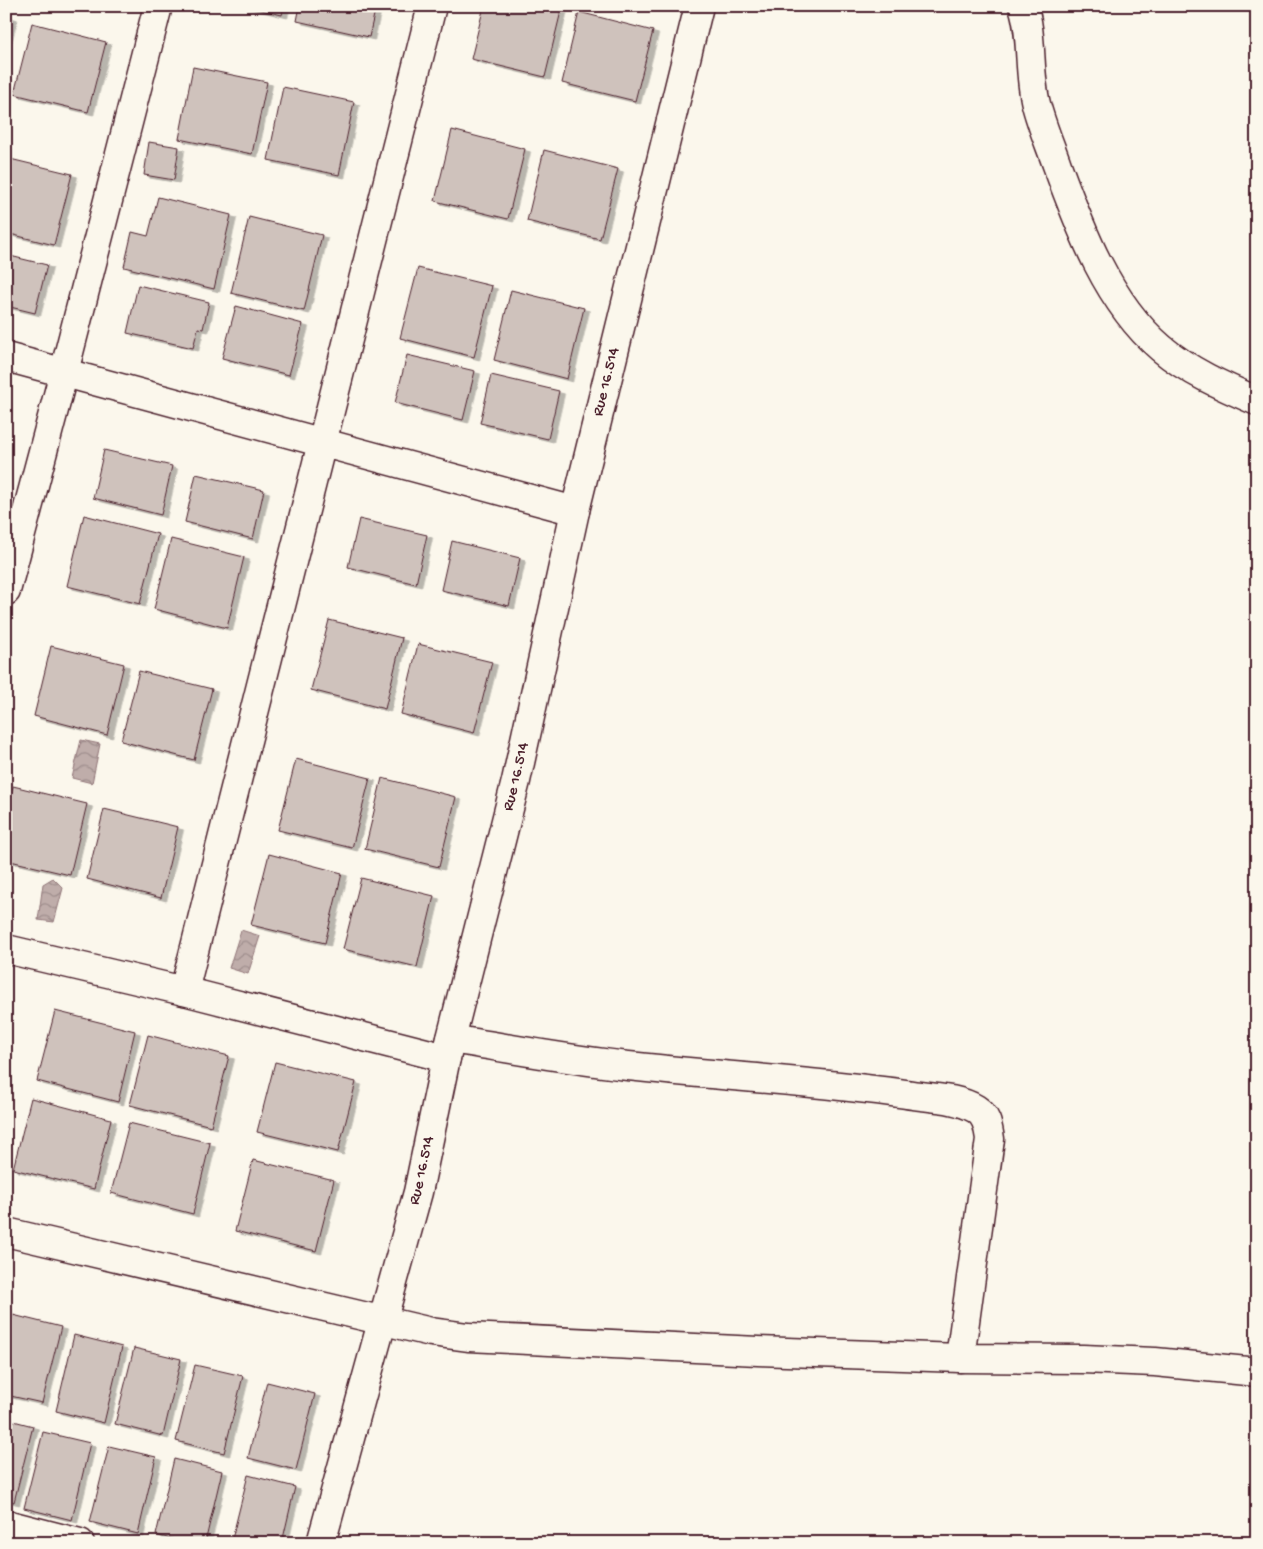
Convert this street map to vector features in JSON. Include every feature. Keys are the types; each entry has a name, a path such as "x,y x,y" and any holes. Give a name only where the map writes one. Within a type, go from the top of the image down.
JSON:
{"street":[{"path":"6,591 158,6"},
{"path":"184,991 432,6"},
{"name":"Rue 16.514","path":"320,1543 418,1192 449,1048 516,781 575,511 698,6"},
{"path":"1023,6 1027,24 1032,87 1040,118 1074,213 1111,288 1141,328 1161,348 1190,368 1257,401"},
{"path":"6,357 575,511"},
{"path":"6,949 184,991 449,1048 877,1090 958,1102 977,1110 983,1115 988,1124 990,1139 960,1358"},
{"path":"6,1232 431,1332 468,1337 758,1351 1155,1362 1257,1372"},
{"path":"6,1524 80,1543"}],"water":[{"path":"81,740 100,744 92,783 72,778"},
{"path":"53,878 63,888 54,922 38,920 43,884"},
{"path":"241,930 260,936 248,974 229,968"}],"building":[{"path":"244,6 284,6 282,15"},
{"path":"300,6 376,6 369,37 297,21"},
{"path":"484,6 562,7 545,77 471,59"},
{"path":"579,12 653,31 635,101 562,83"},
{"path":"6,15 12,17 6,39"},
{"path":"32,23 106,42 88,112 14,94"},
{"path":"193,67 267,82 252,154 179,139"},
{"path":"283,87 354,102 339,175 268,160"},
{"path":"452,130 525,149 508,219 435,201"},
{"path":"149,142 179,147 174,180 144,175"},
{"path":"544,150 618,169 600,239 527,221"},
{"path":"6,158 72,174 54,245 6,233"},
{"path":"158,197 231,215 214,289 124,267 132,232 148,236"},
{"path":"249,217 322,235 304,311 231,293"},
{"path":"6,255 47,265 35,313 6,306"},
{"path":"418,268 492,286 474,357 400,338"},
{"path":"138,285 209,302 203,329 198,328 193,348 127,333"},
{"path":"511,290 584,308 567,379 494,360"},
{"path":"236,306 303,324 289,375 222,358"},
{"path":"407,355 475,371 463,420 395,403"},
{"path":"491,375 559,391 548,439 480,423"},
{"path":"104,450 172,466 161,515 93,498"},
{"path":"196,474 264,490 253,539 185,522"},
{"path":"84,515 158,534 140,604 67,586"},
{"path":"359,519 427,535 416,584 348,567"},
{"path":"171,539 244,557 227,628 154,609"},
{"path":"452,541 520,558 509,606 441,590"},
{"path":"329,620 402,638 385,709 311,690"},
{"path":"418,644 492,662 474,733 401,714"},
{"path":"51,646 124,664 107,735 34,716"},
{"path":"139,671 212,689 194,760 121,741"},
{"path":"296,759 370,778 352,848 278,830"},
{"path":"382,778 456,797 439,867 365,849"},
{"path":"13,786 87,804 70,875 6,860 6,816"},
{"path":"104,809 178,827 161,898 87,879"},
{"path":"269,854 342,873 325,943 251,925"},
{"path":"361,878 434,896 417,967 343,949"},
{"path":"55,1011 135,1031 118,1102 37,1081"},
{"path":"148,1035 229,1056 211,1126 130,1105"},
{"path":"275,1062 356,1082 338,1152 257,1132"},
{"path":"31,1098 111,1119 94,1189 13,1169"},
{"path":"129,1123 210,1143 193,1214 111,1193"},
{"path":"253,1160 334,1180 316,1251 235,1231"},
{"path":"13,1315 61,1327 42,1403 6,1395 6,1341"},
{"path":"74,1335 122,1347 104,1423 56,1411"},
{"path":"134,1348 181,1359 163,1436 115,1424"},
{"path":"195,1365 243,1376 224,1453 176,1441"},
{"path":"267,1382 315,1394 296,1470 248,1458"},
{"path":"6,1419 33,1426 14,1502 6,1500"},
{"path":"43,1432 90,1443 72,1520 24,1508"},
{"path":"109,1446 156,1457 138,1534 90,1522"},
{"path":"174,1459 222,1471 205,1543 187,1543 156,1535"},
{"path":"248,1475 295,1487 282,1543 231,1543"}]}
